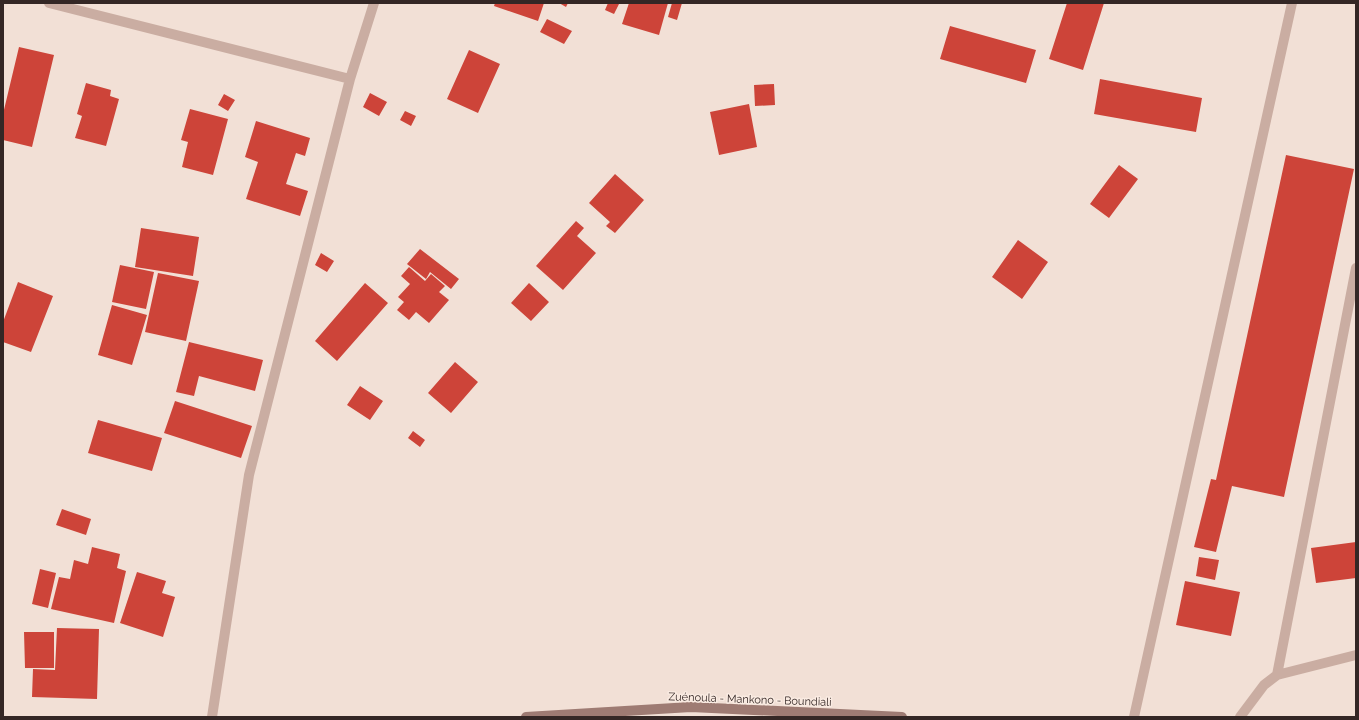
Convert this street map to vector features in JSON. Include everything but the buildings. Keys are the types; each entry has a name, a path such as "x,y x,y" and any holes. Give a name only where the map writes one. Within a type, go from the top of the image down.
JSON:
{"main road":[{"name":"Zuénoula - Mankono - Boundiali","path":"526,717 691,707 896,717"}],"street":[{"path":"49,3 350,79"},
{"path":"212,717 249,475 350,79 374,3"},
{"path":"1134,717 1292,3"},
{"path":"1278,675 1356,268"},
{"path":"1240,717 1264,686 1278,675 1356,655"}]}
